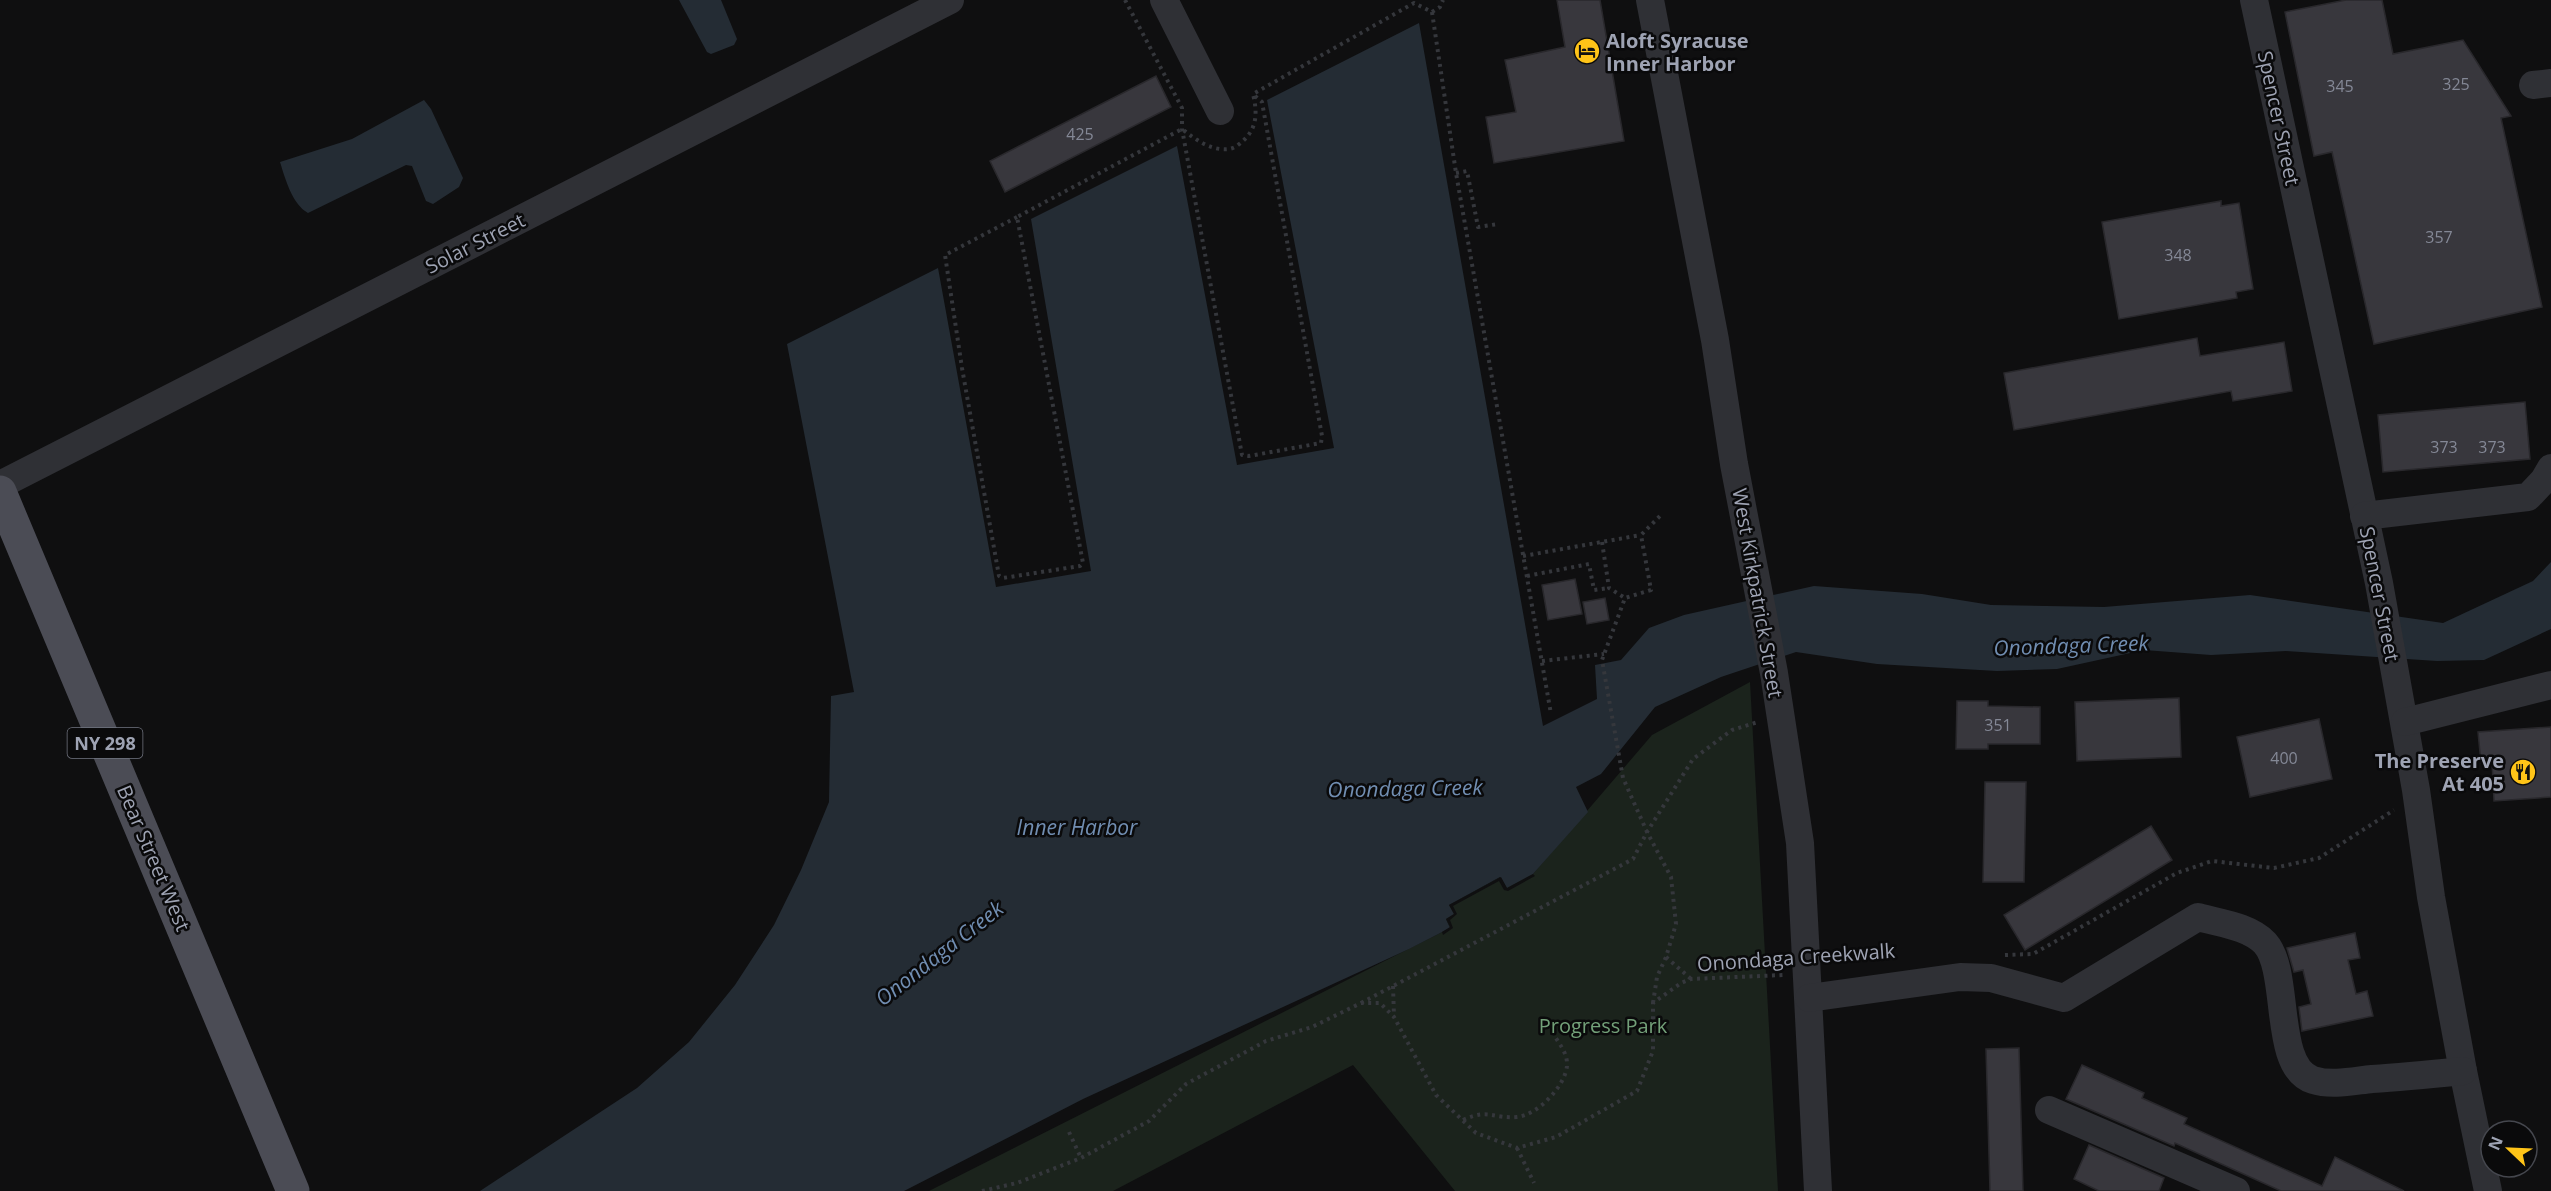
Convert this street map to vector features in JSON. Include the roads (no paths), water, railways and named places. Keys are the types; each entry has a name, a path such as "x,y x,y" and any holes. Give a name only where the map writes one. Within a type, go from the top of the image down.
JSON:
{"main road":[{"name":"Bear Street West","path":"0,492 293,1191"}],"street":[{"name":"Solar Street","path":"0,485 950,0"},
{"path":"1164,0 1220,111"},
{"name":"West Kirkpatrick Street","path":"1650,0 1715,340 1734,464 1774,673 1800,843 1818,1191"},
{"name":"Spencer Street","path":"2254,0 2379,583 2405,722 2431,897 2488,1191"},
{"path":"2364,516 2528,497 2551,468"},
{"path":"2405,722 2551,685"},
{"path":"1808,986 1879,986 1960,977 1991,978 2064,998 2198,917 2247,930 2265,943 2273,959 2290,1050 2299,1072 2313,1080 2335,1083 2463,1071"},
{"path":"2049,1110 2236,1191"}],"water":[{"path":"679,0 721,0 737,39 734,45 711,54 707,52"},
{"name":"Inner Harbor","path":"1419,23 1543,726 1597,699 1595,665 1621,660 1649,628 1684,615 1814,586 1922,594 1991,605 2104,607 2250,595 2443,623 2533,581 2551,562 2551,629 2484,660 2437,661 2286,651 2211,655 2144,650 2057,669 1997,671 1877,664 1796,652 1721,677 1655,707 1601,774 1576,787 1588,812 1533,874 1507,888 1500,877 1449,905 1454,914 1446,919 1450,928 1083,1099 904,1191 480,1191 637,1088 689,1042 735,985 774,925 801,870 829,802 831,696 854,692 787,344 938,268 996,587 1091,571 1031,219 1177,146 1237,465 1334,448 1267,100"},
{"path":"424,100 431,109 463,178 459,187 433,204 426,201 412,166 406,165 308,213 302,209 290,190 280,162 352,139"}],"place":[{"name":"Aloft Syracuse Inner Harbor","path":"1587,51"},
{"name":"The Preserve At 405","path":"2523,772"}],"water label":[{"name":"Onondaga Creek","path":"2071,645"},
{"name":"Onondaga Creek","path":"1405,788"},
{"name":"Onondaga Creek","path":"939,953"}],"park label":[{"name":"Progress Park","path":"1603,1025"}]}
